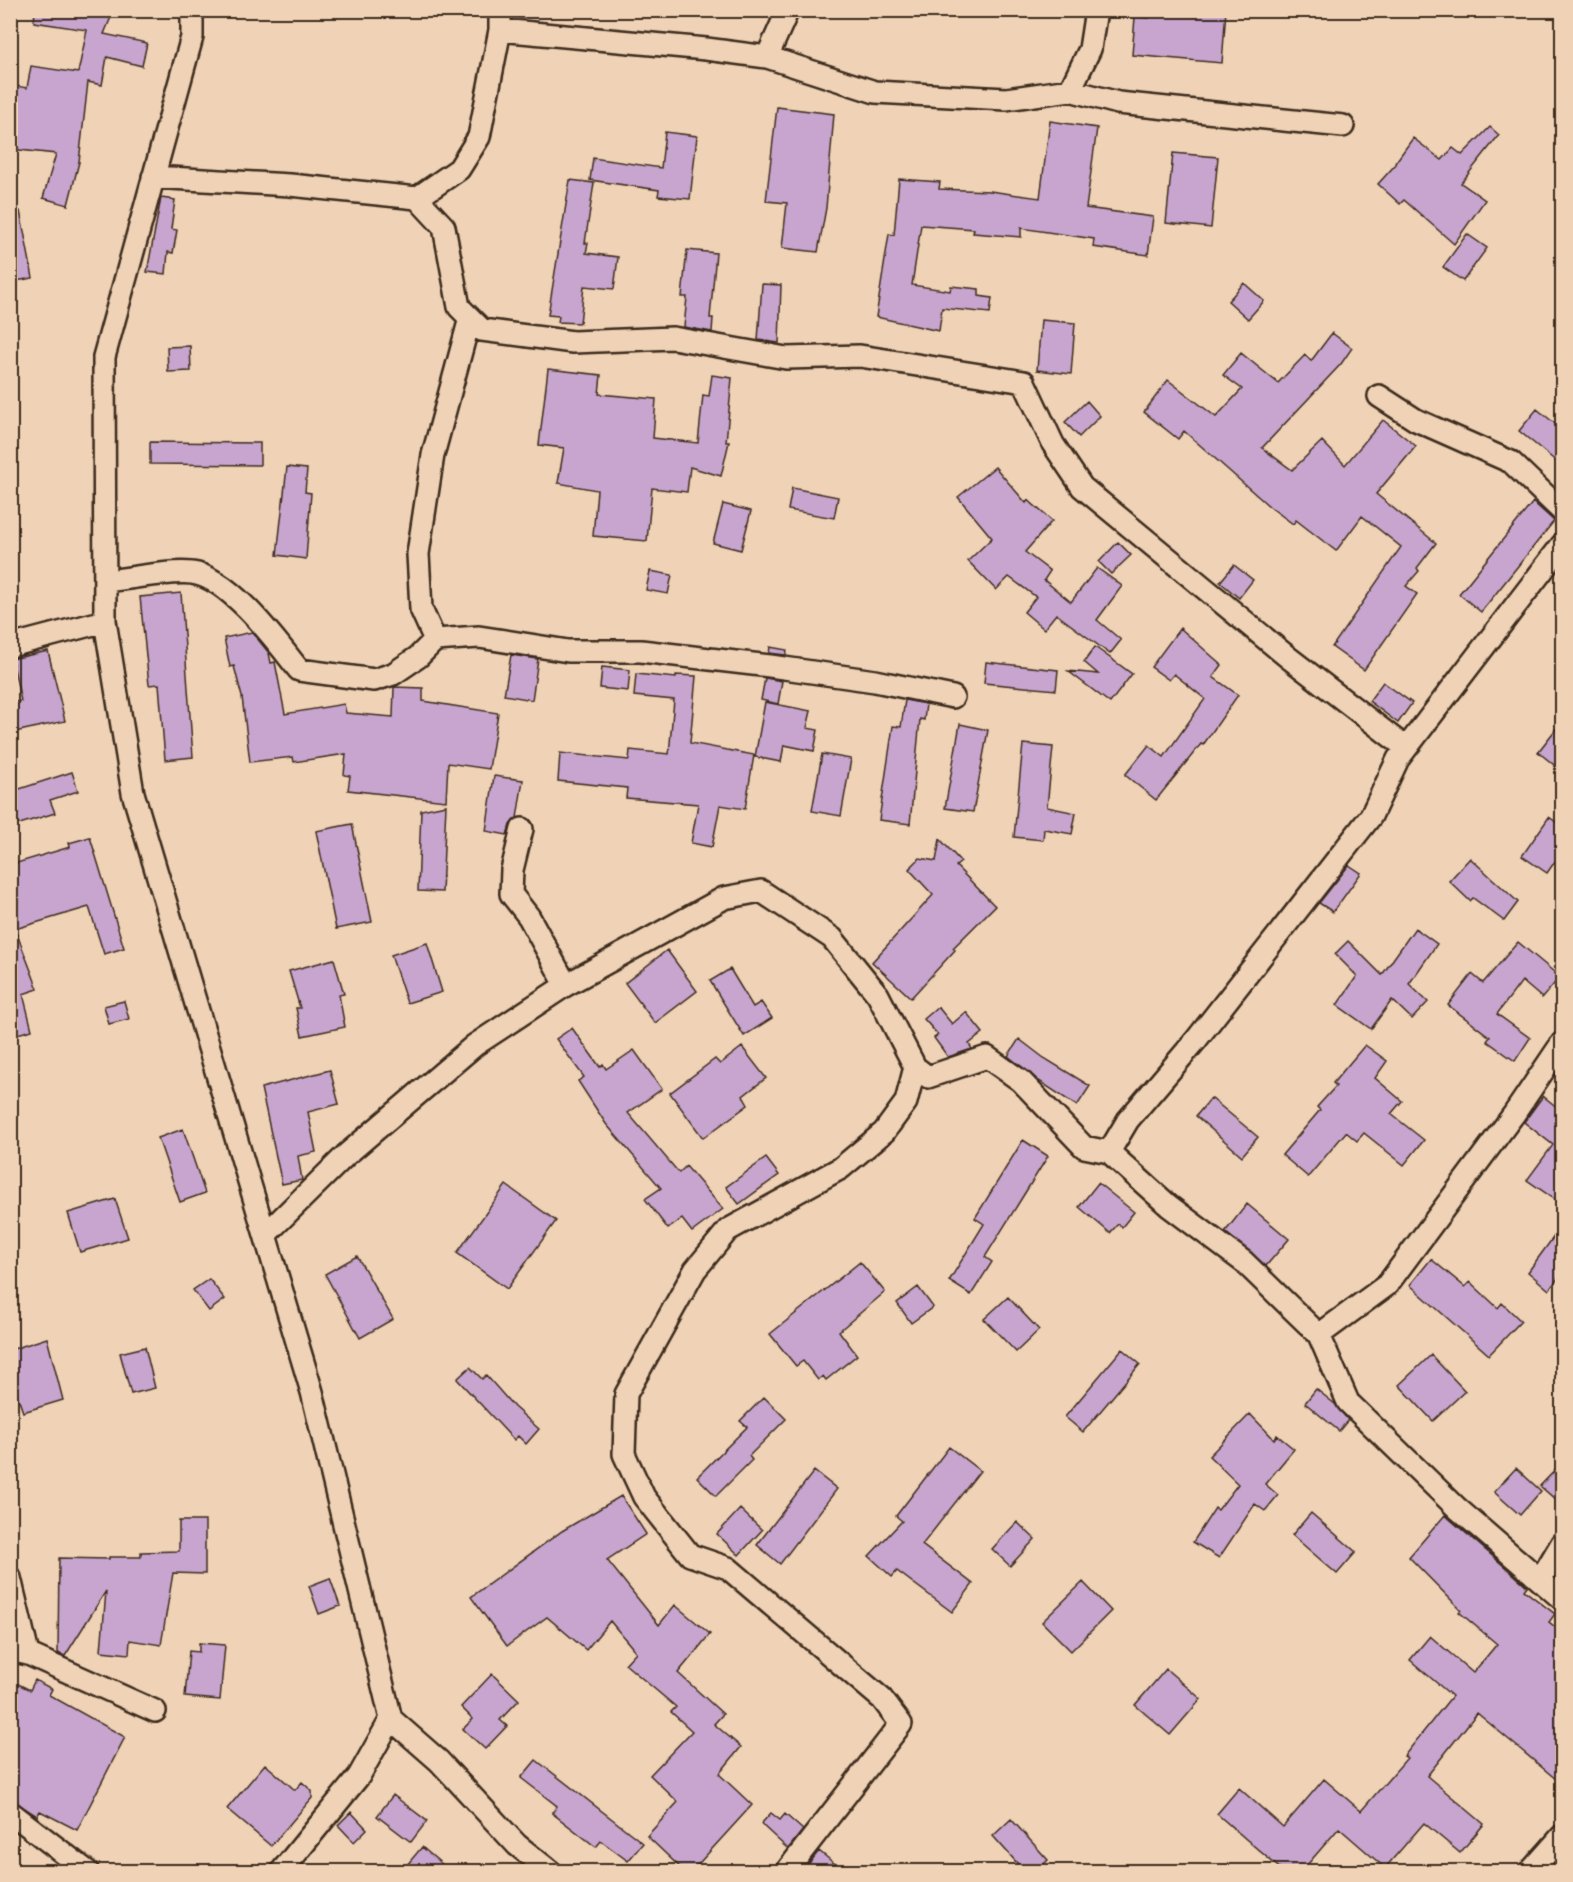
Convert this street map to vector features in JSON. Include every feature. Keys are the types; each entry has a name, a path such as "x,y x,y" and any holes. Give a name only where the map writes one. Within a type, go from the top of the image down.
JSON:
{"street":[{"path":"192,10 192,37 104,357 105,621 133,793 312,1392 391,1719 439,1761 517,1845 551,1872"},
{"path":"767,57 789,10"},
{"path":"1070,90 1090,49 1096,10"},
{"path":"153,177 290,185 417,198 459,169 479,137 500,20 767,57 875,92 1006,99 1070,90 1118,103 1343,126"},
{"path":"417,198 444,227 459,307 482,330 573,342 673,338 786,358 860,357 1024,382 1053,444 1082,487 1289,658 1406,748"},
{"path":"435,640 421,609 418,554 433,455 470,318"},
{"path":"1379,396 1416,420 1511,462 1563,511"},
{"path":"1109,1152 1128,1120 1203,1031 1371,816 1406,748 1563,545"},
{"path":"105,581 193,573 221,586 263,623 298,670 374,681 393,674 418,657 435,640 479,637 568,651 641,651 875,681 953,697"},
{"path":"10,646 105,621"},
{"path":"522,829 512,870 511,894 529,917 566,985"},
{"path":"265,1235 346,1155 475,1045 566,985 724,898 761,891 832,938 878,995 915,1067 928,1077 987,1057 1021,1081 1084,1147 1109,1152 1169,1206 1244,1262 1319,1335 1348,1402 1457,1508 1563,1599"},
{"path":"1319,1335 1387,1285 1514,1114 1563,1043"},
{"path":"786,1872 901,1724 882,1699 728,1568 690,1555 644,1497 624,1455 626,1394 695,1270 728,1230 841,1168 885,1132 906,1102 915,1067"},
{"path":"1540,1580 1563,1544"},
{"path":"10,1578 19,1652 155,1711"},
{"path":"281,1872 358,1776 391,1719"},
{"path":"10,1812 88,1872"},
{"path":"1530,1872 1563,1836"}],"building":[{"path":"35,10 114,10 104,34 147,43 142,66 107,57 102,85 88,82 79,162 68,205 43,198 56,154 10,149 10,89 15,90 16,86 27,88 31,66 78,73 87,30 34,22"},
{"path":"1150,10 1226,10 1222,63 1132,55 1135,17 1149,18"},
{"path":"777,107 834,114 826,208 818,252 782,248 787,203 766,201"},
{"path":"1050,121 1097,128 1086,208 1153,217 1148,255 1093,247 1094,239 1021,228 1021,237 973,233 974,229 921,225 912,285 950,291 951,286 979,289 979,296 992,298 990,313 942,308 939,331 876,317 889,234 894,235 899,179 940,182 939,189 990,191 1040,198"},
{"path":"1490,127 1499,135 1461,183 1485,200 1454,244 1404,200 1400,204 1378,184 1396,164 1413,138 1442,160 1453,148 1462,155"},
{"path":"665,132 697,136 690,199 658,196 659,190 590,180 593,158 661,168"},
{"path":"1173,153 1218,157 1211,228 1166,223"},
{"path":"570,180 594,183 585,243 588,243 586,253 618,257 614,289 584,286 580,323 558,322 559,316 548,315"},
{"path":"161,198 175,200 171,229 177,230 173,253 168,252 166,274 147,272"},
{"path":"20,211 33,278 10,282 10,212"},
{"path":"1467,234 1487,248 1463,281 1443,267"},
{"path":"687,250 716,253 710,318 713,318 712,332 684,327 687,297 682,297"},
{"path":"1244,283 1264,301 1248,319 1228,301"},
{"path":"762,284 781,285 779,343 758,340"},
{"path":"1041,320 1075,323 1071,374 1037,370"},
{"path":"1332,333 1352,348 1341,364 1262,448 1292,470 1322,441 1345,465 1383,420 1416,446 1376,494 1436,543 1417,568 1419,571 1406,586 1417,594 1364,670 1332,647 1401,547 1362,516 1336,551 1296,520 1293,524 1270,507 1184,431 1178,439 1144,412 1168,380 1216,417 1242,389 1223,375 1241,353 1278,383 1305,355 1311,361"},
{"path":"190,346 191,371 168,372 167,347"},
{"path":"548,369 601,375 599,394 656,399 653,438 698,443 703,395 709,396 712,375 732,378 726,442 729,442 721,476 690,467 687,492 652,488 647,541 593,536 597,490 558,483 564,448 539,445"},
{"path":"1087,401 1100,416 1079,437 1065,422"},
{"path":"1537,409 1563,430 1563,467 1519,431"},
{"path":"150,442 260,443 260,465 150,464"},
{"path":"287,467 307,469 305,492 311,493 306,559 277,555"},
{"path":"995,467 1026,503 1028,500 1052,521 1025,552 1050,571 1044,580 1071,602 1097,568 1122,586 1097,620 1121,640 1110,654 1056,614 1044,629 1024,612 1036,597 1009,577 996,590 968,561 992,538 958,497"},
{"path":"792,488 838,497 834,518 788,510"},
{"path":"1533,502 1554,521 1481,612 1459,594"},
{"path":"723,504 751,511 741,550 713,543"},
{"path":"1118,542 1131,555 1111,574 1099,562"},
{"path":"1234,565 1253,580 1239,598 1220,582"},
{"path":"650,571 672,575 668,594 646,590"},
{"path":"181,593 193,757 165,760 159,684 149,685 140,597"},
{"path":"1180,628 1222,665 1213,677 1238,695 1203,745 1201,744 1156,800 1125,775 1149,745 1164,757 1205,699 1174,674 1169,680 1151,667"},
{"path":"252,632 269,653 271,663 275,662 285,714 344,704 346,713 393,717 394,687 423,688 423,701 498,713 489,769 448,763 446,801 348,790 350,776 344,775 346,754 294,762 293,757 250,762 242,697 234,666 230,667 224,638"},
{"path":"770,647 787,650 786,655 769,653"},
{"path":"1095,647 1132,674 1110,703 1068,671 1098,674 1084,662"},
{"path":"48,651 65,721 10,733 10,703 21,701 12,659"},
{"path":"511,655 538,659 532,700 504,695"},
{"path":"986,662 1058,670 1056,690 984,683"},
{"path":"602,667 630,670 628,691 600,688"},
{"path":"636,674 676,678 676,675 696,676 690,743 754,755 745,809 720,805 712,847 691,843 698,804 626,798 627,788 558,781 560,753 629,760 630,750 669,754 674,700 634,696"},
{"path":"765,678 782,681 778,704 761,700"},
{"path":"1383,682 1412,703 1398,723 1369,701"},
{"path":"905,700 926,704 924,720 920,719 910,824 879,820 893,726 901,727"},
{"path":"765,702 811,711 807,728 818,730 814,751 784,745 781,762 755,757"},
{"path":"1563,720 1563,772 1538,752"},
{"path":"960,724 988,730 973,812 945,808"},
{"path":"1023,744 1053,747 1047,807 1076,813 1072,834 1044,829 1043,840 1014,837"},
{"path":"822,754 851,759 841,816 812,811"},
{"path":"72,772 78,791 50,800 55,813 10,827 10,792"},
{"path":"494,776 523,780 517,818 510,825 507,835 486,831"},
{"path":"446,805 442,892 418,891 421,810"},
{"path":"1549,817 1563,827 1563,850 1547,873 1522,856"},
{"path":"352,824 372,922 336,929 316,831"},
{"path":"90,837 124,948 104,954 89,907 15,929 38,989 23,994 32,1030 10,1036 10,865 70,847 69,843"},
{"path":"940,839 961,862 956,866 995,906 953,948 955,950 911,998 872,962 933,895 909,869 920,858 936,861"},
{"path":"1470,858 1518,902 1504,921 1473,898 1470,901 1449,881"},
{"path":"1349,865 1361,873 1333,912 1319,903"},
{"path":"1415,928 1437,944 1409,984 1428,1002 1412,1019 1392,1000 1371,1029 1337,1005 1357,976 1335,954 1348,941 1382,975"},
{"path":"1518,942 1560,977 1542,998 1522,981 1497,1014 1530,1038 1515,1061 1487,1041 1490,1037 1448,1005 1472,974 1483,983"},
{"path":"427,943 442,992 407,1003 391,955"},
{"path":"667,950 697,991 655,1023 625,983"},
{"path":"334,959 344,994 339,995 345,1027 302,1036 296,1008 300,1008 289,971"},
{"path":"730,969 753,1007 761,1002 772,1018 744,1036 710,981"},
{"path":"124,1001 129,1019 109,1024 104,1006"},
{"path":"938,1007 952,1024 966,1012 983,1033 969,1044 972,1049 948,1057 934,1038 938,1035 924,1019"},
{"path":"572,1028 600,1067 603,1064 606,1069 634,1050 662,1089 628,1113 679,1173 686,1166 723,1209 692,1232 682,1219 668,1229 645,1199 661,1188 606,1124 578,1081 584,1077 556,1039"},
{"path":"1019,1039 1044,1058 1090,1086 1077,1106 1039,1081 1008,1056"},
{"path":"1365,1045 1387,1061 1375,1078 1402,1101 1391,1114 1424,1140 1404,1165 1364,1133 1357,1141 1346,1132 1308,1177 1282,1155 1320,1110 1317,1107 1336,1086 1333,1083"},
{"path":"742,1047 766,1078 743,1096 748,1105 703,1138 670,1093 715,1059 720,1064"},
{"path":"330,1070 339,1104 308,1112 316,1152 298,1156 302,1180 282,1184 261,1088"},
{"path":"1543,1096 1563,1112 1563,1205 1527,1180 1553,1145 1524,1122"},
{"path":"1211,1098 1258,1137 1242,1156 1196,1116"},
{"path":"183,1129 205,1193 180,1202 158,1138"},
{"path":"1023,1140 1048,1156 985,1257 992,1262 971,1295 949,1281 984,1224 975,1218"},
{"path":"766,1158 779,1175 739,1204 726,1187"},
{"path":"1098,1183 1134,1212 1122,1227 1118,1224 1110,1233 1079,1207"},
{"path":"506,1185 556,1221 507,1289 457,1253"},
{"path":"115,1199 128,1238 80,1252 68,1213"},
{"path":"1247,1204 1289,1239 1266,1266 1225,1232"},
{"path":"1563,1224 1563,1272 1549,1290 1528,1272"},
{"path":"357,1256 393,1319 360,1338 325,1274"},
{"path":"1431,1259 1465,1287 1470,1282 1498,1308 1502,1303 1521,1321 1489,1355 1410,1285"},
{"path":"860,1262 885,1292 839,1331 857,1355 826,1380 823,1376 818,1380 803,1361 796,1366 770,1334"},
{"path":"209,1279 225,1299 209,1311 193,1290"},
{"path":"918,1287 933,1307 911,1323 897,1303"},
{"path":"1008,1297 1039,1330 1016,1352 984,1319"},
{"path":"47,1338 63,1400 23,1412 17,1395 10,1397 10,1350"},
{"path":"145,1347 155,1388 131,1394 120,1353"},
{"path":"1122,1349 1140,1364 1083,1432 1065,1417"},
{"path":"1431,1355 1465,1391 1433,1421 1399,1385"},
{"path":"470,1367 482,1379 486,1375 514,1407 539,1429 526,1444 518,1436 514,1440 457,1379"},
{"path":"1316,1389 1335,1404 1348,1420 1339,1431 1305,1403"},
{"path":"764,1397 786,1419 749,1456 752,1460 716,1496 697,1477 747,1427 740,1421"},
{"path":"1250,1414 1274,1439 1277,1435 1294,1449 1265,1484 1278,1495 1265,1511 1255,1504 1219,1558 1193,1542 1215,1508 1218,1510 1238,1484 1209,1456"},
{"path":"949,1447 980,1471 922,1545 973,1584 952,1612 897,1571 892,1577 869,1556 902,1521 896,1516"},
{"path":"1563,1462 1563,1506 1540,1486"},
{"path":"1516,1468 1541,1491 1520,1515 1494,1492"},
{"path":"814,1471 837,1489 780,1564 757,1545"},
{"path":"621,1496 646,1534 607,1560 659,1625 675,1605 710,1634 678,1673 723,1714 714,1724 741,1747 719,1774 752,1805 691,1872 685,1872 647,1836 678,1802 650,1775 692,1731 671,1712 676,1707 625,1664 636,1652 610,1621 586,1650 547,1617 507,1646 471,1597 562,1531"},
{"path":"740,1509 762,1530 739,1555 717,1534"},
{"path":"1311,1513 1356,1552 1337,1574 1292,1535"},
{"path":"1445,1515 1527,1586 1524,1590 1555,1614 1549,1622 1563,1633 1563,1785 1477,1713 1427,1776 1484,1824 1460,1853 1424,1823 1385,1868 1339,1828 1301,1872 1284,1872 1217,1814 1239,1788 1283,1827 1324,1779 1361,1811 1407,1758 1404,1756 1452,1696 1410,1660 1430,1636 1473,1673 1497,1644 1459,1612 1461,1610 1409,1557"},
{"path":"179,1521 205,1521 205,1574 173,1573 161,1645 130,1640 129,1654 101,1651 106,1591 65,1656 58,1653 59,1558 109,1559 109,1557 141,1557 141,1552 179,1551"},
{"path":"1017,1522 1035,1539 1010,1566 992,1549"},
{"path":"330,1578 340,1606 319,1614 309,1586"},
{"path":"1083,1582 1111,1611 1071,1651 1042,1622"},
{"path":"199,1643 225,1645 220,1700 185,1697 189,1651 199,1652"},
{"path":"1166,1669 1201,1699 1170,1735 1135,1705"},
{"path":"492,1674 519,1700 500,1720 507,1726 485,1749 463,1729 473,1719 461,1707"},
{"path":"10,1680 30,1690 35,1680 52,1689 49,1695 125,1737 77,1830 40,1811 37,1816 10,1799"},
{"path":"536,1760 643,1843 628,1861 601,1841 596,1847 552,1813 557,1806 521,1778"},
{"path":"265,1764 295,1790 302,1782 312,1791 312,1798 271,1846 227,1809"},
{"path":"393,1795 427,1821 411,1842 377,1816"},
{"path":"351,1812 367,1829 354,1842 338,1825"},
{"path":"771,1813 780,1820 785,1814 803,1830 788,1849 761,1824"},
{"path":"1011,1819 1048,1860 1036,1872 1025,1872 993,1836"},
{"path":"422,1847 451,1872 401,1872"},
{"path":"819,1851 845,1872 813,1872 807,1866"}]}
